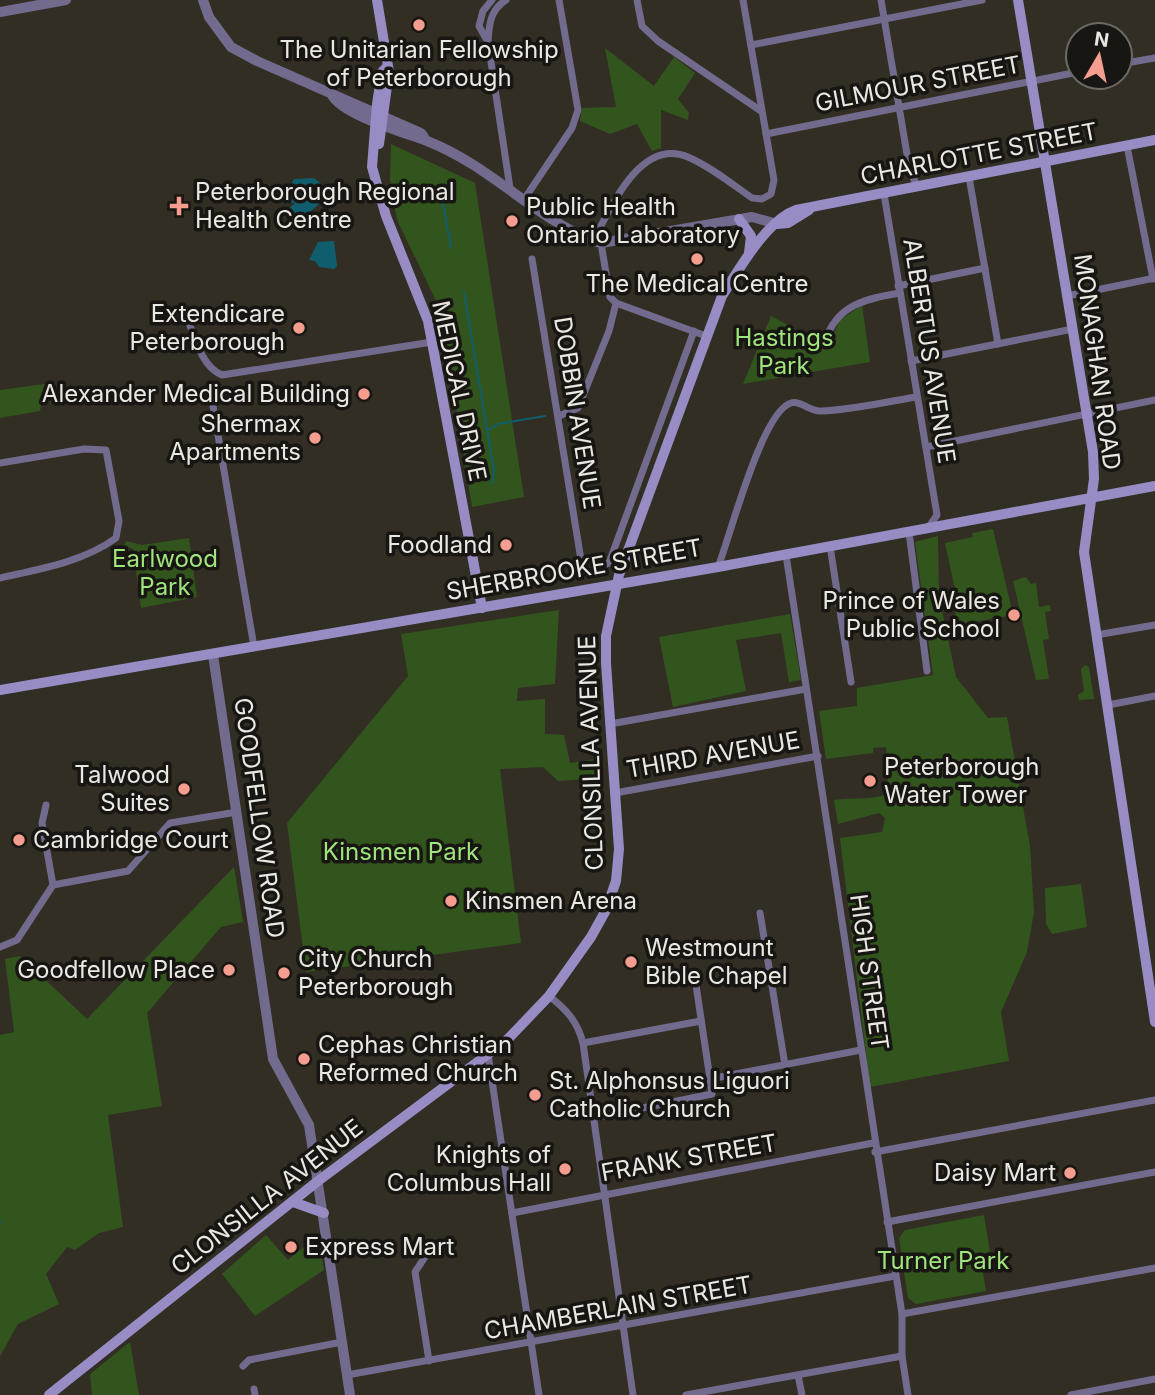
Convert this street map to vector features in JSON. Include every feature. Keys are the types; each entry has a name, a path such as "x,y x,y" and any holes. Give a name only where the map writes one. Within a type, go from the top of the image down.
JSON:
{"main road":[{"name":"MEDICAL DRIVE","path":"377,0 389,72 379,118 377,178 386,216 428,321 475,576 472,581 479,608"},
{"name":"MONAGHAN ROAD","path":"1018,0 1093,452 1092,498 1084,552 1155,1022"},
{"name":"CHARLOTTE STREET","path":"749,256 786,214 1155,140"},
{"path":"739,219 751,236 749,256"},
{"name":"CLONSILLA AVENUE","path":"49,1395 318,1181 508,1040 549,996 591,937 612,891 619,849 606,636 616,584 722,296 749,256"},
{"name":"SHERBROOKE STREET","path":"0,690 786,555 1155,486"},
{"path":"293,1202 324,1213"}],"street":[{"path":"0,12 66,0"},
{"path":"203,0 216,26 231,47 463,158 596,242 759,217 777,224"},
{"path":"488,42 479,26 483,11 492,0"},
{"path":"506,0 498,5 489,22 488,42 510,188"},
{"path":"524,198 572,128 578,110 559,0"},
{"path":"637,0 642,26 658,41 761,111"},
{"path":"706,336 616,303 610,298 596,242 639,169 658,155 685,156 752,198 766,197 774,187 775,180 743,0"},
{"path":"881,0 910,172 918,187"},
{"path":"751,45 982,0"},
{"path":"1134,62 1155,58"},
{"name":"GILMOUR STREET","path":"766,134 1064,74"},
{"path":"1067,296 1154,278 1127,146"},
{"path":"906,189 910,172"},
{"path":"969,177 998,344"},
{"name":"ALBERTUS AVENUE","path":"884,194 937,515"},
{"name":"DOBBIN AVENUE","path":"532,259 582,566 587,572 609,563 694,331"},
{"path":"825,342 830,326 840,313 856,302 985,268"},
{"path":"559,416 579,408 609,331 616,303"},
{"path":"185,313 205,363 211,371 222,375 432,342"},
{"path":"911,361 1073,329"},
{"path":"211,394 254,647"},
{"path":"718,567 762,441 778,412 788,404 797,402 817,412 916,397"},
{"path":"926,447 1155,400"},
{"path":"0,463 84,449 106,450 119,521 116,538 101,549 51,567 0,578"},
{"path":"928,528 937,515 959,522"},
{"path":"909,532 927,671"},
{"path":"830,546 851,682"},
{"name":"HIGH STREET","path":"786,555 818,756 874,1148 902,1314 902,1356 908,1395"},
{"path":"1097,635 1155,625"},
{"name":"GOODFELLOW ROAD","path":"213,655 273,1059 282,1079 306,1116 324,1213 350,1395"},
{"path":"610,724 806,689"},
{"path":"1108,705 1155,696"},
{"name":"THIRD AVENUE","path":"615,793 818,756"},
{"path":"0,947 18,940 54,886 42,823 46,805"},
{"path":"54,886 128,871 170,823 237,812"},
{"path":"760,913 785,1065"},
{"path":"593,1118 712,1094 696,985"},
{"path":"549,996 570,1014 578,1025 583,1043 633,1395"},
{"path":"583,1043 701,1021"},
{"path":"710,1079 861,1050"},
{"path":"488,1054 539,1395"},
{"name":"FRANK STREET","path":"512,1213 604,1194 1155,1100"},
{"path":"887,1222 1155,1172"},
{"path":"427,1254 415,1272 429,1361"},
{"path":"902,1314 1155,1268"},
{"name":"CHAMBERLAIN STREET","path":"347,1375 895,1276"},
{"path":"243,1366 249,1360 342,1342"},
{"path":"686,1395 902,1356"},
{"path":"798,1375 802,1395"},
{"path":"1070,1395 1155,1379"},
{"path":"1131,1384 1133,1395"}],"green space":[{"path":"605,48 654,86 674,57 695,73 678,99 689,113 688,120 661,110 661,148 652,151 637,124 610,134 580,121 582,108 616,107"},
{"path":"391,144 475,183 524,497 472,507 441,311 397,220 390,179"},
{"name":"Hastings Park","path":"862,305 870,362 743,384 771,316 828,346 840,320"},
{"path":"45,384 40,411 0,418 0,390"},
{"path":"993,529 1013,615 957,625 954,604 958,603 945,543"},
{"path":"938,536 939,596 956,677 988,718 1007,717 1030,846 1034,912 1027,952 1001,1012 1009,1061 870,1087 840,838 882,832 885,818 879,813 838,824 834,800 886,794 886,747 873,748 873,753 826,759 819,711 857,706 857,688 933,675 915,542"},
{"name":"Earlwood Park","path":"189,538 197,597 141,608 133,549 124,545 126,541 142,545"},
{"path":"1026,577 1031,584 1036,583 1039,607 1050,605 1051,611 1045,612 1049,639 1043,640 1049,679 1036,680 1013,581"},
{"name":"Kinsmen Park","path":"559,610 555,684 518,688 517,701 545,699 545,734 564,735 570,763 602,758 603,778 558,781 543,767 500,769 521,943 306,972 287,823 408,676 401,634"},
{"path":"790,614 801,680 789,682 781,633 736,640 746,691 673,707 659,637"},
{"path":"1085,665 1089,667 1094,699 1079,700 1078,695 1084,691 1081,669"},
{"path":"234,867 243,922 221,927 147,1013 162,1106 108,1115 123,1227 99,1233 75,1250 67,1247 46,1274 59,1304 18,1324 0,1356 0,1035 14,1032 5,959 20,956 87,1019"},
{"path":"1081,884 1087,927 1052,934 1046,924 1045,888"},
{"name":"Turner Park","path":"984,1215 990,1252 980,1254 986,1291 916,1304 908,1298 899,1238 905,1230"},
{"path":"266,1235 288,1260 318,1235 324,1270 255,1316 222,1274"},
{"path":"130,1342 139,1395 92,1395 90,1374"}],"water":[{"path":"314,178 326,188 303,190 295,202 286,204 285,196 294,179"},
{"path":"325,190 325,198 307,215 301,212 301,217 295,219 286,212 306,191"},
{"path":"334,241 337,266 334,269 319,267 315,261 309,260 318,242"}],"waterway":[{"path":"443,203 451,248"},
{"path":"464,292 494,471 492,483"},
{"path":"488,430 498,424 545,416"}],"place":[{"name":"The Unitarian Fellowship of Peterborough","path":"419,25"},
{"name":"Peterborough Regional Health Centre","path":"179,206"},
{"name":"Public Health Ontario Laboratory","path":"512,221"},
{"name":"The Medical Centre","path":"697,259"},
{"name":"Extendicare Peterborough","path":"299,328"},
{"name":"Alexander Medical Building","path":"364,394"},
{"name":"Shermax Apartments","path":"315,438"},
{"name":"Foodland","path":"506,545"},
{"name":"Prince of Wales Public School","path":"1014,615"},
{"name":"Peterborough Water Tower","path":"870,781"},
{"name":"Talwood Suites","path":"184,789"},
{"name":"Cambridge Court","path":"19,840"},
{"name":"Kinsmen Arena","path":"451,901"},
{"name":"Westmount Bible Chapel","path":"631,962"},
{"name":"Goodfellow Place","path":"229,970"},
{"name":"City Church Peterborough","path":"284,973"},
{"name":"Cephas Christian Reformed Church","path":"304,1059"},
{"name":"St. Alphonsus Liguori Catholic Church","path":"535,1095"},
{"name":"Knights of Columbus Hall","path":"565,1169"},
{"name":"Daisy Mart","path":"1070,1173"},
{"name":"Express Mart","path":"291,1247"}]}
